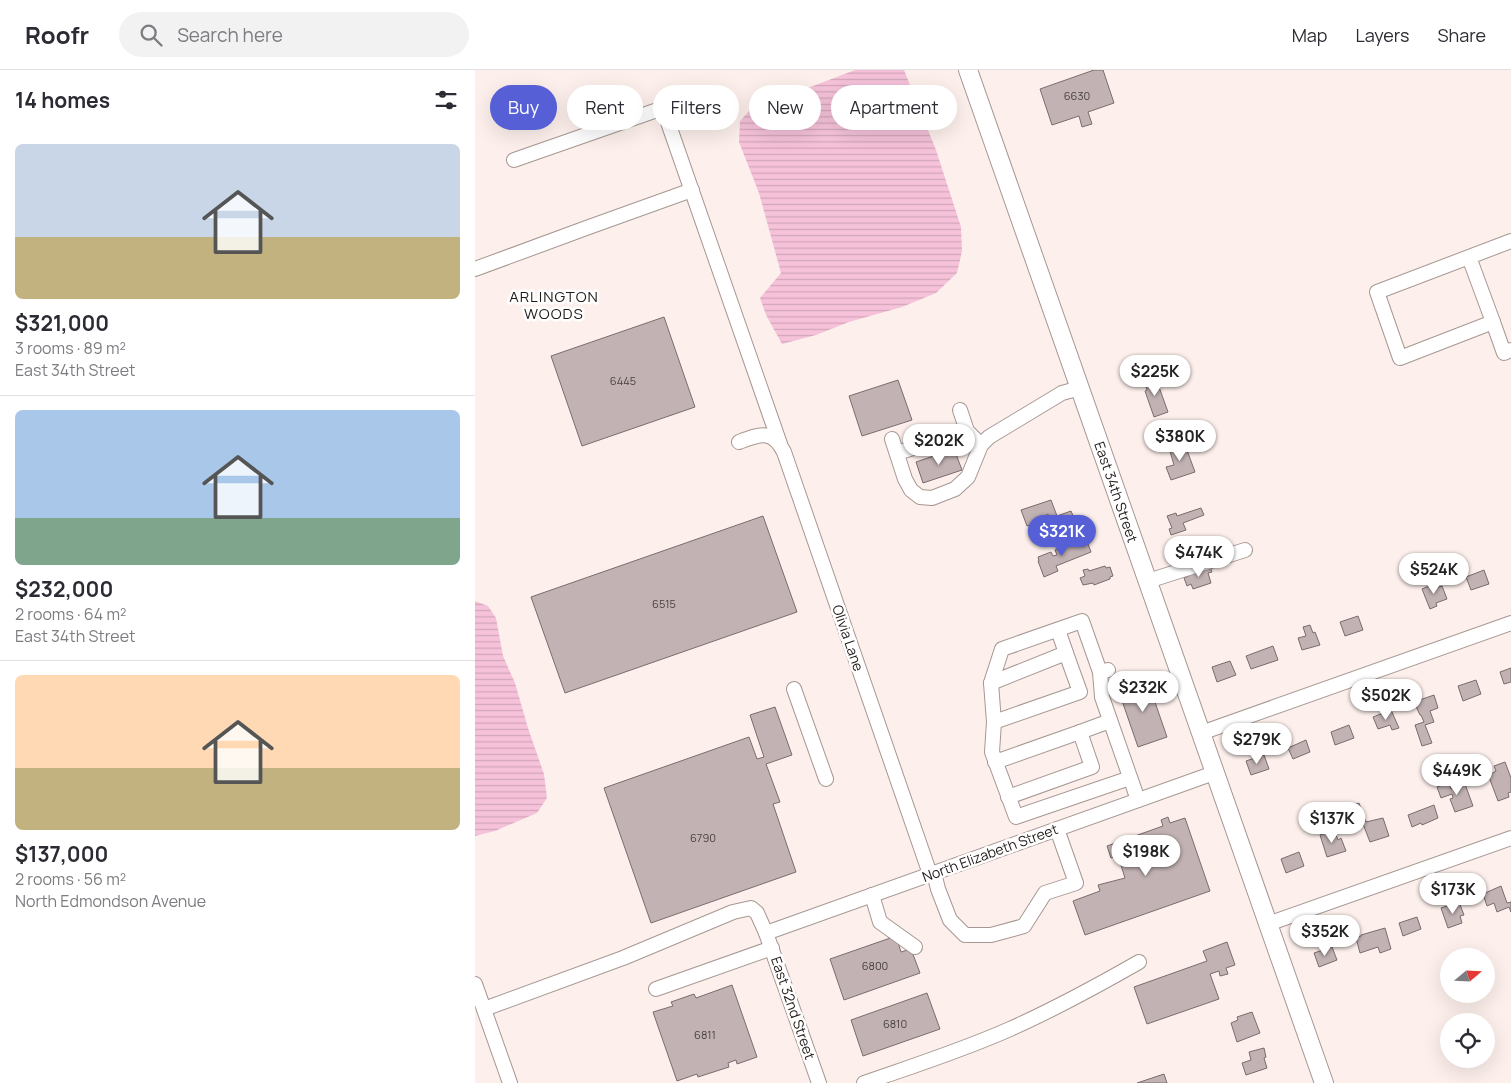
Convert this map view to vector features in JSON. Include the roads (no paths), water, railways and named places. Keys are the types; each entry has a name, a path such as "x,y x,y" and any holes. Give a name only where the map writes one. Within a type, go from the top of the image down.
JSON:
{"main road":[{"name":"East 34th Street","path":"968,70 1324,1083"}],"street":[{"name":"Olivia Lane","path":"514,160 663,108 780,444 950,920 965,935 991,935 1024,926 1045,893 1076,883 1057,829"},
{"path":"475,269 692,190"},
{"path":"1493,322 1400,358 1377,292 1511,241"},
{"path":"1469,258 1504,353 1511,350"},
{"path":"892,439 905,479 911,490 920,497 932,498 955,489 968,477 981,445 989,437 1062,393 1080,388"},
{"path":"960,410 967,430 981,445"},
{"path":"897,453 967,430"},
{"path":"739,442 762,435 769,436 780,444"},
{"path":"1148,581 1245,550"},
{"path":"1130,778 1015,817 992,752 994,722 991,683 1002,649 1082,621 1104,671 1102,697 1138,800"},
{"path":"1201,733 1511,623"},
{"path":"1058,630 1080,692"},
{"path":"991,683 1066,653"},
{"path":"794,689 826,779"},
{"path":"994,722 1080,692 1102,697"},
{"path":"995,762 1110,721"},
{"path":"1008,797 1093,767 1080,732"},
{"name":"North Elizabeth Street","path":"766,932 1214,773"},
{"path":"1268,924 1511,838"},
{"path":"872,895 879,922 915,947"},
{"name":"East 32nd Street","path":"484,1008 623,958 733,912 751,908 757,913 766,932 819,1083"},
{"path":"656,989 772,948"},
{"path":"864,1083 953,1052 1009,1029 1079,996 1139,962"},
{"path":"475,984 510,1083"}],"district":[{"name":"ARLINGTON WOODS","path":"554,306"}]}
